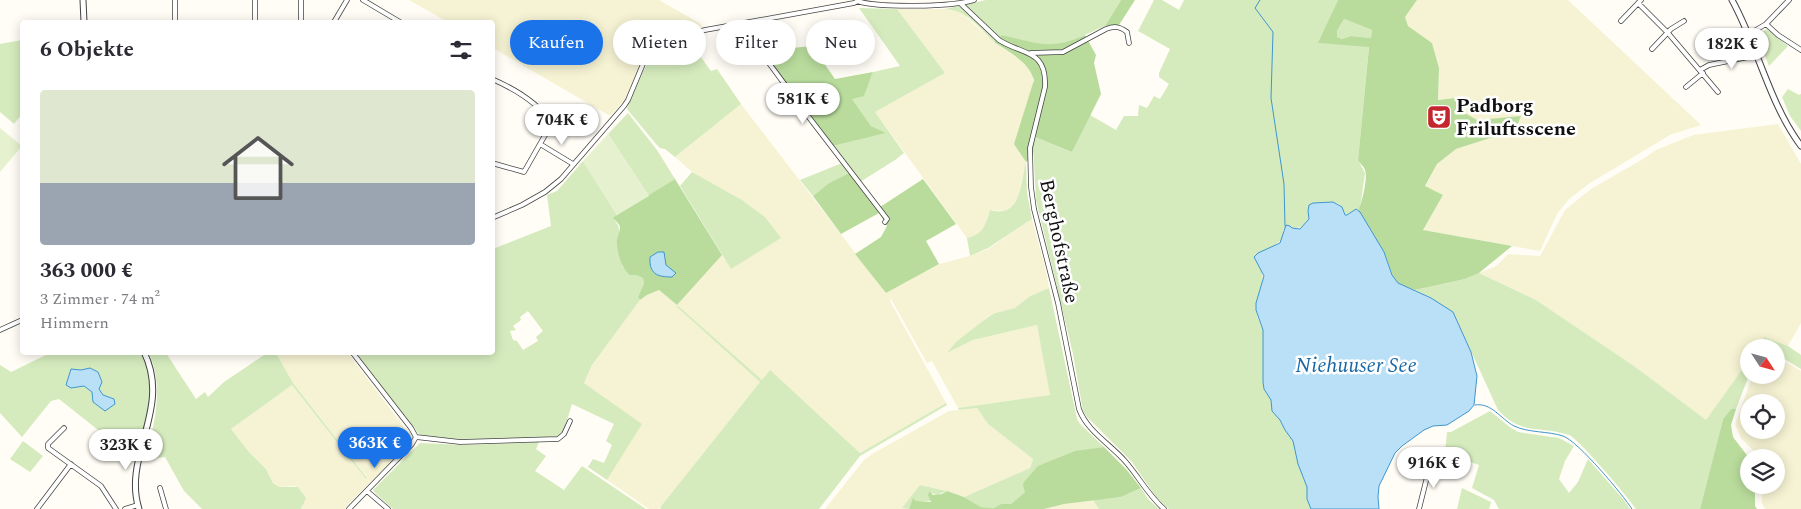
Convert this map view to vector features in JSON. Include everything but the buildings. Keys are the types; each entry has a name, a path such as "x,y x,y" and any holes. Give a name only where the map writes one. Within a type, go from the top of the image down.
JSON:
{"street":[{"path":"83,0 84,20"},
{"path":"175,0 175,20"},
{"path":"255,20 256,0"},
{"path":"301,0 301,20"},
{"path":"335,20 347,0"},
{"path":"363,0 397,20"},
{"path":"762,20 854,3 857,0 887,4 961,4 974,0"},
{"path":"1732,0 1749,34 1784,119 1801,146"},
{"path":"1749,34 1766,24 1789,0"},
{"path":"1621,21 1640,2 1718,92"},
{"path":"961,4 999,40 1030,53 1063,52 1112,26 1127,32 1129,43"},
{"path":"1652,49 1671,29 1684,21"},
{"path":"1766,24 1778,35 1801,50"},
{"path":"495,217 522,205 554,185 624,106 643,64 655,49 682,36 716,29"},
{"name":"Berghofstraße","path":"1030,53 1037,59 1043,69 1045,78 1045,87 1030,148 1031,187 1034,209 1058,303 1079,409 1082,418 1124,460 1152,498 1164,509"},
{"path":"1686,88 1709,65 1758,56"},
{"path":"770,65 887,219 884,222"},
{"path":"495,81 523,96 551,121 551,125 524,172 495,165"},
{"path":"540,144 573,164"},
{"path":"0,330 20,321"},
{"path":"125,509 139,507 136,471 150,419 153,391 151,375 145,355"},
{"path":"354,355 416,437"},
{"path":"416,437 460,442 558,439 564,434 570,420"},
{"path":"64,428 48,444 48,448 101,486 116,509"},
{"path":"349,509 412,444 416,437"},
{"path":"37,509 71,464"},
{"path":"1419,509 1430,466"},
{"path":"160,488 166,509"},
{"path":"367,491 388,509"}],"shaded area":[{"path":"409,0 659,0 694,20 613,20 613,65 640,65 626,99 610,116 522,65 603,65 603,20 510,20 510,58 495,49 495,20 444,20"},
{"path":"1417,0 1568,0 1701,125 1670,135 1590,183 1569,199 1557,214 1540,251 1423,230 1443,195 1425,187 1437,164 1456,149 1515,130 1520,117 1477,120 1465,113 1455,98 1438,100 1439,68 1432,43 1408,26 1405,17"},
{"path":"897,9 952,9 962,13 994,42 1019,59 1033,75 1033,86 1019,152 1026,162 1019,194 1009,210 990,210 984,229 974,237 967,238 875,112 945,73"},
{"path":"741,104 886,293 939,264 988,249 1032,219 1049,288 1030,296 1016,308 988,316 949,352 973,340 1037,325 1051,395 958,408 932,361 927,363 891,299 890,301 946,403 860,453 770,371 762,381 677,307 760,382 659,509 649,509 607,480 641,424 584,383 592,365 640,300 659,290 677,305 722,255 731,268 765,217 742,200 692,172 675,157"},
{"path":"1778,124 1801,164 1801,323 1788,346 1785,345 1785,339 1764,337 1763,339 1740,339 1740,373 1706,421 1634,366 1536,300 1479,273 1496,266 1508,254 1540,256 1565,210 1591,189 1656,150 1693,135"},
{"path":"277,355 349,355 411,436 412,440 344,509 301,509 303,507 296,486 279,487 273,483 266,469 249,452 231,429 292,385 366,479 367,477 293,383"},
{"path":"1785,361 1801,371 1801,509 1765,509 1762,504 1762,494 1785,494 1785,449 1752,449 1742,439 1785,439 1785,394 1746,394 1750,384 1785,384"},
{"path":"977,408 988,424 1033,459 1030,468 964,497 920,485 903,508 908,509 825,509 864,460 872,454 949,411"},
{"path":"1740,410 1740,436 1735,424"},
{"path":"1093,500 1099,509 1044,509 1064,504"}],"green space":[{"path":"986,0 1121,0 1105,26 1071,41 1047,46 1002,35 994,42 966,16 953,10 945,9"},
{"path":"1121,0 1135,0 1119,25 1105,26"},
{"path":"1154,0 1162,0 1179,10 1184,0 1338,0 1319,43 1369,46 1358,160 1365,173 1360,208 1358,211 1356,209 1347,215 1339,204 1330,202 1313,203 1308,214 1309,219 1303,227 1283,230 1283,239 1271,248 1262,272 1263,281 1256,303 1257,316 1263,330 1264,389 1271,400 1272,411 1293,441 1298,464 1307,487 1307,499 1311,509 1169,509 1156,497 1132,462 1083,411 1073,354 1036,200 1033,144 1035,137 1072,152 1090,115 1116,130 1124,116 1138,116 1139,105 1147,108 1154,96 1160,99 1169,84 1159,77 1159,73 1170,49 1138,31"},
{"path":"1338,0 1417,0 1405,17 1408,26 1432,43 1439,68 1438,100 1455,98 1465,113 1477,120 1521,116 1515,130 1456,149 1437,164 1425,186 1443,195 1423,230 1512,246 1479,273 1465,279 1415,290 1401,285 1394,279 1384,252 1358,211 1366,179 1364,169 1358,160 1369,47 1318,43","holes":["1344,19 1372,30 1371,38 1351,36 1342,39 1337,37 1337,31"]},
{"path":"859,8 897,9 945,73 875,112 904,153 860,182 833,146 885,133 871,126 851,98 864,95 873,72 900,66 875,31 875,20 867,20"},
{"path":"1344,19 1372,30 1371,38 1351,36 1342,39 1337,37 1337,31"},
{"path":"1767,29 1788,46 1769,66 1762,48 1760,49 1758,44 1760,33"},
{"path":"1002,35 1035,43 1052,44 1073,40 1085,35 1096,55 1094,63 1101,94 1072,152 1035,137 1033,156 1026,162 1014,144 1034,80 1023,63 994,42"},
{"path":"20,40 20,116 14,124 0,112 0,44"},
{"path":"806,47 806,65 825,65 835,79 873,72 864,96 852,99 871,126 886,133 833,146 772,65 796,65 796,48"},
{"path":"706,64 711,71 717,69 741,104 675,157 656,144 627,109 647,65"},
{"path":"1788,89 1799,95 1801,94 1801,131 1790,116 1782,97"},
{"path":"628,113 657,150 675,179 649,196 608,134"},
{"path":"0,128 20,144 20,148 0,172"},
{"path":"608,134 649,196 617,215 583,161"},
{"path":"583,161 617,215 612,218 619,229 618,251 623,267 643,277 644,283 638,297 640,300 592,365 584,383 642,424 607,480 588,467 593,459 604,463 612,445 606,441 614,424 572,404 563,433 557,437 465,440 422,436 358,355 495,355 495,248 551,226 547,195 557,191","holes":["528,311 543,331 536,337 538,341 523,350 517,341 513,340 510,331 516,330 513,326"]},
{"path":"1026,162 1027,193 1032,219 988,248 970,256 967,238 980,232 990,210 1003,211 1009,209 1014,204 1020,191"},
{"path":"842,163 849,173 829,183 813,196 800,180"},
{"path":"692,172 742,200 765,217 781,238 731,269 680,186"},
{"path":"849,173 877,209 923,179 956,224 926,241 939,264 886,293 855,254 881,237 887,226 879,213 841,234 813,196 829,183"},
{"path":"675,179 722,255 677,305 659,290 640,300 638,297 644,283 643,278 637,275 630,275 622,263 617,243 620,227 612,218"},
{"path":"1479,273 1536,300 1634,366 1706,420 1740,373 1740,384 1746,384 1742,394 1740,394 1736,409 1731,409 1723,419 1700,509 1636,509 1603,469 1569,435 1523,427 1507,418 1498,410 1453,312 1415,290 1465,279"},
{"path":"1049,288 1077,419 1104,447 1070,453 1025,489 1025,492 1011,504 1001,504 995,508 981,507 964,497 1030,468 1033,459 988,424 977,408 959,410 958,408 1050,395 1037,325 973,340 947,353 956,342 988,317 995,313 1015,308 1030,296"},
{"path":"677,305 762,380 770,370 860,453 946,403 947,405 860,456 819,509 661,509 662,505 760,382"},
{"path":"1785,345 1801,355 1801,369 1785,359"},
{"path":"46,355 141,355 149,379 150,406 136,460 59,399 51,401 22,437 0,413 0,365 11,372","holes":["71,369 81,370 103,395 114,399 93,402 92,392 84,386 71,388"]},
{"path":"150,355 167,355 196,399 205,392 208,397 224,382 264,355 277,355 293,383 367,478 292,385 231,429 249,452 266,469 273,483 279,487 298,487 306,498 301,509 202,509 184,491 165,457 145,459 155,419 157,392 154,366"},
{"path":"1731,409 1736,409 1731,425 1733,437 1742,449 1740,449 1740,494 1755,494 1755,506 1757,509 1700,509 1723,419"},
{"path":"1490,411 1518,432 1559,438 1574,446 1565,461 1559,479 1569,493 1578,482 1588,459 1630,509 1499,509 1494,500 1472,488 1479,465 1445,453 1447,432 1451,432"},
{"path":"23,441 43,456 30,472 10,459"},
{"path":"539,442 536,449 546,456 535,471 564,490 582,466 646,509 393,509 373,490 420,443 463,445"},
{"path":"1104,447 1126,469 1141,488 1121,497 1064,504 1044,509 909,509 913,498 916,501 931,502 928,495 929,491 933,495 942,494 947,491 964,497 981,507 994,508 1001,504 1011,504 1025,492 1024,482 1038,466 1075,451"},
{"path":"920,485 947,491 937,495 928,492 931,501 912,502 909,509 902,508"},
{"path":"1141,488 1148,499 1159,509 1099,509 1093,500 1121,497"},
{"path":"1462,488 1491,502 1489,509 1457,509"}],"water":[{"name":"Niehuuser See","path":"1333,202 1342,207 1345,215 1356,209 1360,212 1384,252 1392,275 1398,283 1431,298 1453,312 1471,352 1477,376 1474,405 1469,411 1447,425 1433,426 1424,430 1395,453 1379,486 1379,509 1311,509 1307,499 1307,487 1298,464 1293,441 1272,411 1271,400 1264,389 1263,330 1256,310 1256,303 1264,276 1254,257 1258,253 1280,243 1286,225 1300,229 1309,219 1309,205"},
{"path":"658,252 664,252 666,265 676,273 672,277 658,275 653,271 650,257"},
{"path":"90,368 98,372 102,382 99,389 103,395 114,399 115,404 105,411 93,402 92,392 84,386 71,388 66,385 71,369 81,370"}],"waterway":[{"path":"1260,0 1255,8 1273,32 1271,98 1284,184 1285,226"},
{"path":"1475,405 1491,408 1514,426 1532,431 1557,434 1570,440 1600,469 1632,509"}],"place":[{"name":"Padborg Friluftsscene","path":"1439,117"}]}
